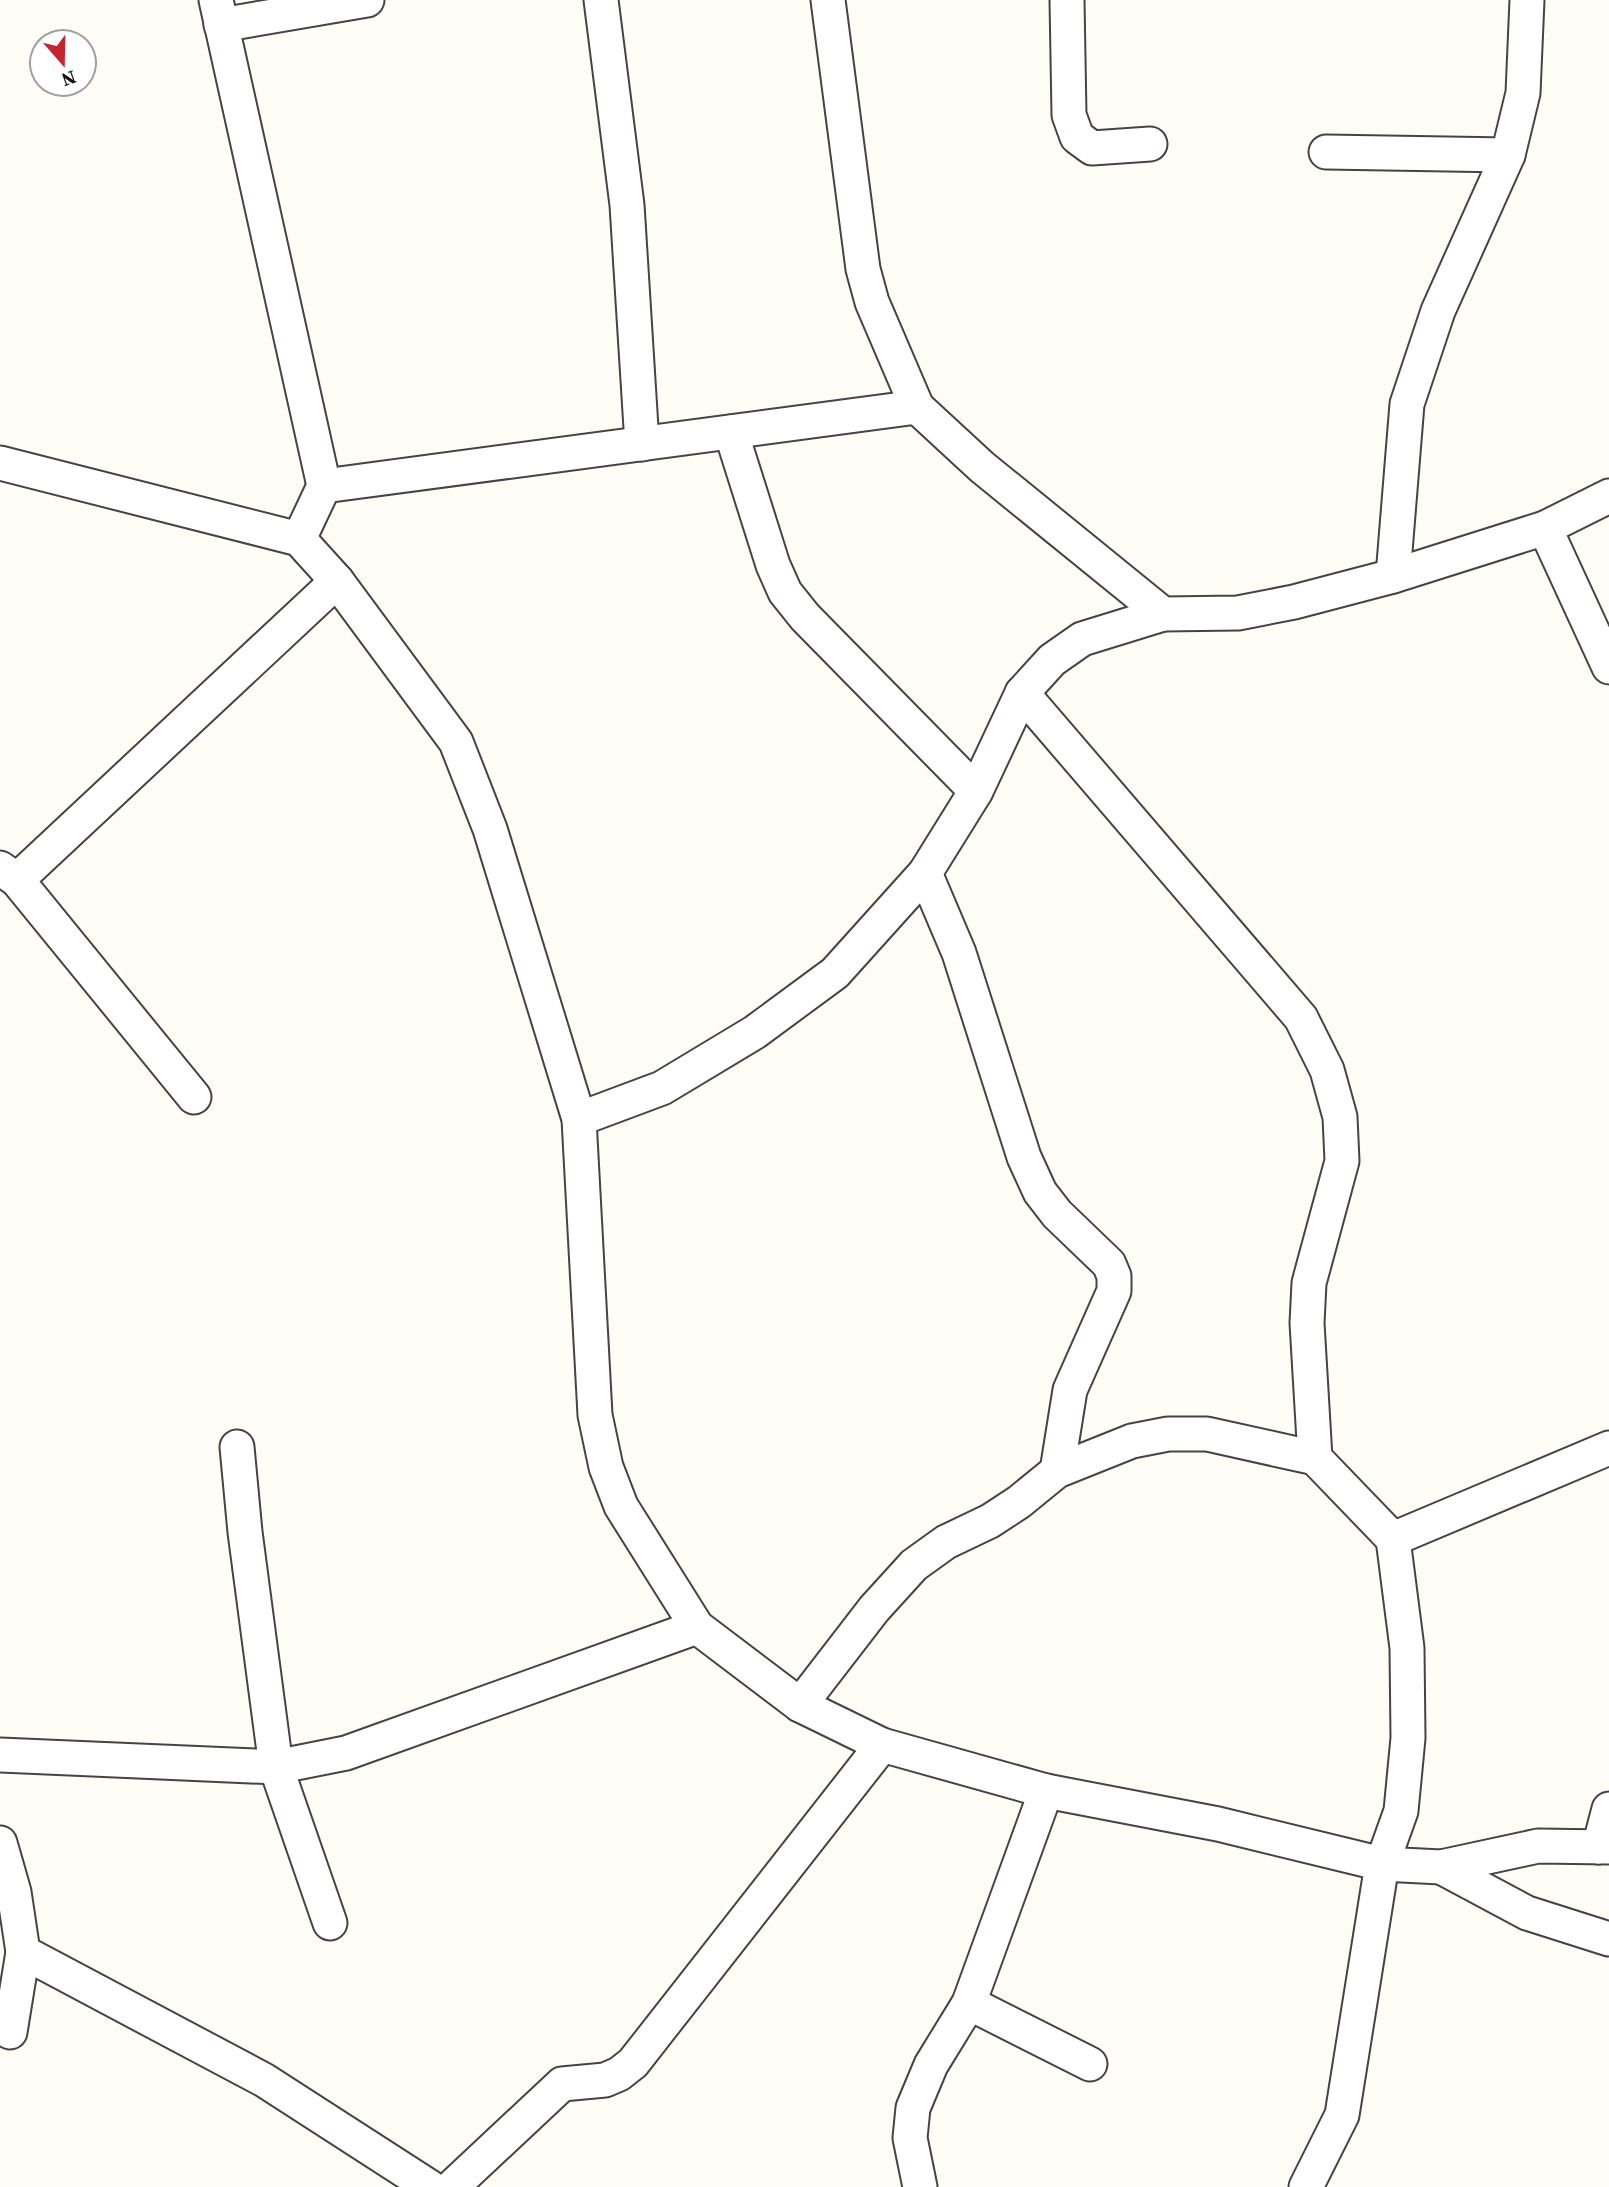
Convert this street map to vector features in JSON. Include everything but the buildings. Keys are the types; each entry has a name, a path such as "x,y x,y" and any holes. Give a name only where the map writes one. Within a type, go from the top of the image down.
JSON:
{"street":[{"path":"299,539 324,486 218,13 367,0"},
{"path":"601,0 627,205 642,444"},
{"path":"828,0 863,269 872,302 917,407 982,467 1163,614"},
{"path":"1067,0 1069,115 1077,137 1092,148 1150,144"},
{"path":"1393,576 1407,404 1438,311 1508,155 1523,93 1527,0"},
{"path":"1326,152 1508,155"},
{"path":"324,486 917,407"},
{"path":"731,432 773,565 785,592 805,617 975,791"},
{"path":"0,463 299,539 337,581 456,742 490,829 579,1119 595,1415 606,1467 621,1506 697,1627 800,1704 882,1745 1046,1791 1217,1824 1382,1864 1441,1867 1538,1846 1604,1847 1609,1809"},
{"path":"579,1119 662,1088 755,1032 835,973 925,873 975,791 1022,693 1052,660 1082,639 1163,614 1238,613 1294,602 1393,576 1545,528 1609,496"},
{"path":"1545,528 1609,667"},
{"path":"194,1097 8,874 337,581"},
{"path":"1022,693 1301,1018 1326,1070 1340,1117 1342,1161 1309,1283 1307,1323 1315,1458"},
{"path":"925,873 959,953 1024,1157 1040,1192 1057,1214 1109,1264 1114,1276 1114,1291 1070,1390 1057,1471"},
{"path":"800,1704 874,1609 914,1565 946,1542 990,1521 1019,1502 1057,1471 1132,1441 1168,1434 1208,1434 1315,1458 1393,1539 1406,1648 1408,1738 1401,1811 1382,1864 1342,2115 1306,2187"},
{"path":"237,1447 245,1532 276,1767 330,1923"},
{"path":"1393,1539 1609,1448"},
{"path":"0,1755 276,1767 346,1753 697,1627"},
{"path":"452,2187 562,2084 605,2080 619,2074 633,2063 882,1745"},
{"path":"920,2187 910,2138 913,2108 932,2065 969,2003 1046,1791"},
{"path":"0,1843 14,1892 23,1952 10,2032"},
{"path":"1441,1867 1527,1913 1609,1940"},
{"path":"23,1952 264,2080 430,2187"},
{"path":"969,2003 1090,2064"}]}
